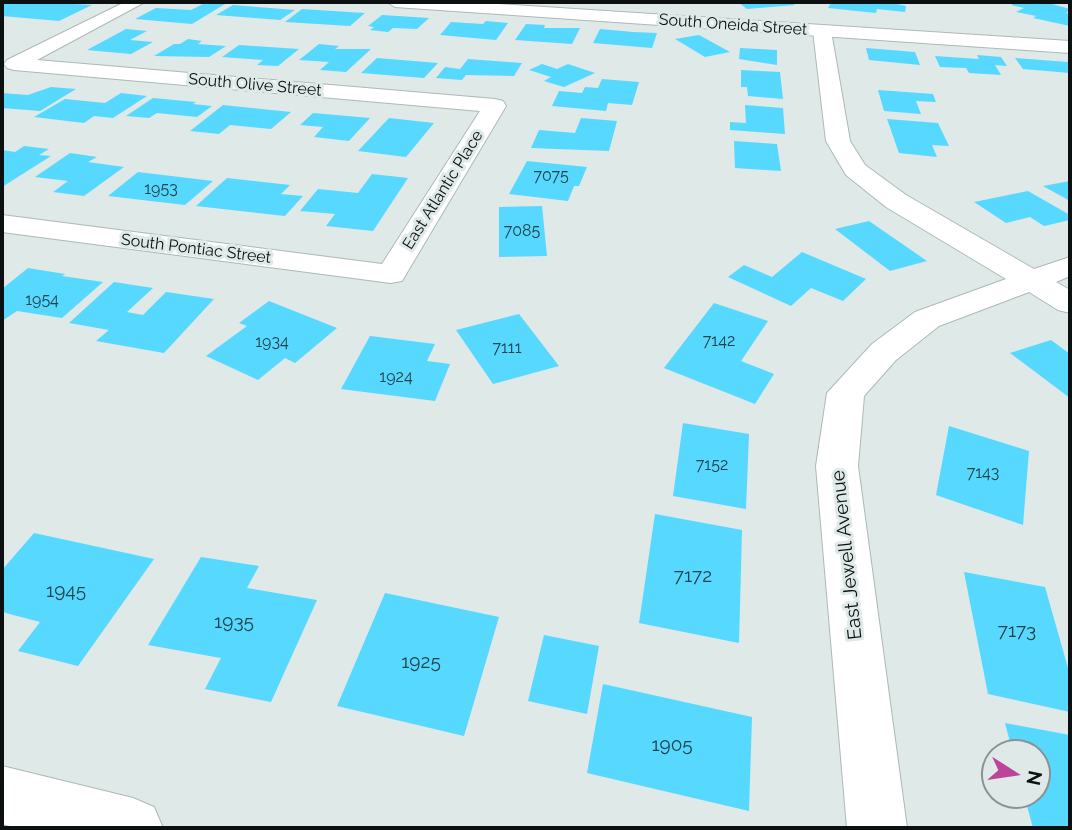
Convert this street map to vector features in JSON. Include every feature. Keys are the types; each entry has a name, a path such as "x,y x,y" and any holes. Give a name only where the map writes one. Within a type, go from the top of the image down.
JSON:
{"street":[{"path":"9,67 137,2"},
{"name":"South Oneida Street","path":"395,2 1070,47"},
{"path":"673,20 678,2"},
{"path":"822,31 838,141 855,170 896,201 1050,273 1070,303"},
{"name":"South Olive Street","path":"9,67 495,106"},
{"name":"East Atlantic Place","path":"391,274 495,106"},
{"name":"South Pontiac Street","path":"2,224 391,274"},
{"name":"East Jewell Avenue","path":"877,828 837,466 846,393 884,352 927,319 1050,273"},
{"path":"2,795 133,828"}],"building":[{"path":"2,2 92,5 59,21 2,16"},
{"path":"738,2 790,2 795,5 747,9"},
{"path":"831,2 888,2 906,6 905,12 877,9 876,13 828,8"},
{"path":"1017,2 1045,2 1070,9 1066,13 1070,14 1070,26 1016,12 1024,8 1011,5"},
{"path":"205,3 225,4 192,24 135,19 156,8 191,10"},
{"path":"233,5 295,10 280,20 216,15"},
{"path":"302,9 365,13 350,26 285,22"},
{"path":"382,15 429,18 417,29 393,28 388,32 370,30 374,27 368,26"},
{"path":"486,21 508,23 496,40 440,35 451,22 483,24"},
{"path":"526,24 545,25 544,28 580,28 572,44 515,40"},
{"path":"126,29 147,31 130,40 153,42 131,54 87,50"},
{"path":"600,29 657,33 652,48 593,43"},
{"path":"699,35 730,52 705,57 675,39"},
{"path":"188,39 202,41 198,44 226,46 209,57 154,56"},
{"path":"319,44 339,46 335,49 371,49 346,72 320,70 329,62 299,60"},
{"path":"239,45 299,49 278,66 257,65 263,60 222,57"},
{"path":"740,48 777,50 777,65 739,59"},
{"path":"866,48 915,52 920,65 869,60"},
{"path":"977,55 1001,57 1007,66 995,65 1001,75 969,73 966,68 940,67 935,56 979,59"},
{"path":"377,58 438,63 424,78 361,73"},
{"path":"1015,58 1068,62 1070,73 1023,69"},
{"path":"468,59 522,63 514,76 466,75 462,80 436,78 445,67 460,69"},
{"path":"542,64 557,69 568,64 595,73 564,87 544,81 551,77 529,70"},
{"path":"741,70 780,72 783,99 748,96 747,87 741,87"},
{"path":"602,79 639,82 632,105 608,103 606,111 552,106 559,91 582,93 585,87 598,88"},
{"path":"51,87 76,89 40,111 2,108 2,93 28,95"},
{"path":"878,90 933,94 936,102 916,101 921,114 884,111"},
{"path":"121,93 147,96 113,118 94,116 84,123 34,117 65,99 105,103"},
{"path":"153,98 212,106 197,117 157,113 149,118 126,116"},
{"path":"223,105 291,112 271,129 230,125 219,134 190,131"},
{"path":"745,105 783,108 785,134 730,130 730,122 746,123"},
{"path":"313,113 370,118 349,141 314,137 323,127 300,125"},
{"path":"389,118 434,123 406,157 358,151"},
{"path":"581,118 617,121 609,151 531,148 539,130 575,133"},
{"path":"887,119 938,123 949,146 932,145 937,157 899,153"},
{"path":"734,141 777,144 781,171 735,168"},
{"path":"24,146 49,149 39,155 51,156 2,187 2,150 15,152"},
{"path":"70,153 97,157 88,162 124,167 84,196 53,192 68,181 35,177"},
{"path":"527,161 587,167 579,186 574,186 568,201 509,194"},
{"path":"138,172 213,181 185,205 108,196"},
{"path":"372,174 408,178 373,231 326,226 335,214 300,211 318,189 358,193"},
{"path":"227,178 290,185 281,194 303,196 285,216 196,206"},
{"path":"1070,181 1070,201 1043,186"},
{"path":"1028,191 1070,215 1070,220 1044,226 1030,217 1006,223 974,202"},
{"path":"542,206 547,256 499,257 499,207"},
{"path":"869,221 927,261 890,271 835,229"},
{"path":"802,252 866,279 843,301 811,288 791,306 728,277 744,265 772,277"},
{"path":"28,268 103,282 62,318 17,311 2,321 2,289"},
{"path":"114,282 153,288 127,312 143,315 166,292 214,299 164,353 96,341 109,330 69,323"},
{"path":"269,301 337,328 295,363 285,358 258,380 206,356 247,326 239,323"},
{"path":"714,303 768,321 741,361 774,374 755,404 664,368"},
{"path":"519,314 559,366 493,384 456,330"},
{"path":"370,336 435,344 427,361 450,364 435,401 341,389"},
{"path":"1051,340 1070,354 1070,398 1010,353"},
{"path":"683,423 749,434 746,509 673,496"},
{"path":"949,426 1029,451 1023,525 936,495"},
{"path":"655,514 742,530 739,643 639,623"},
{"path":"34,533 154,559 78,666 18,651 40,622 2,612 2,570"},
{"path":"201,557 259,566 247,588 317,600 271,702 205,689 221,658 148,645"},
{"path":"964,572 1045,587 1070,675 1070,712 988,694"},
{"path":"385,593 499,617 464,736 337,706"},
{"path":"544,635 599,646 587,714 528,701"},
{"path":"603,684 752,717 749,811 587,773"},
{"path":"1005,723 1070,735 1070,828 1033,828 1028,809 1051,809 1051,739 1009,739"}]}
